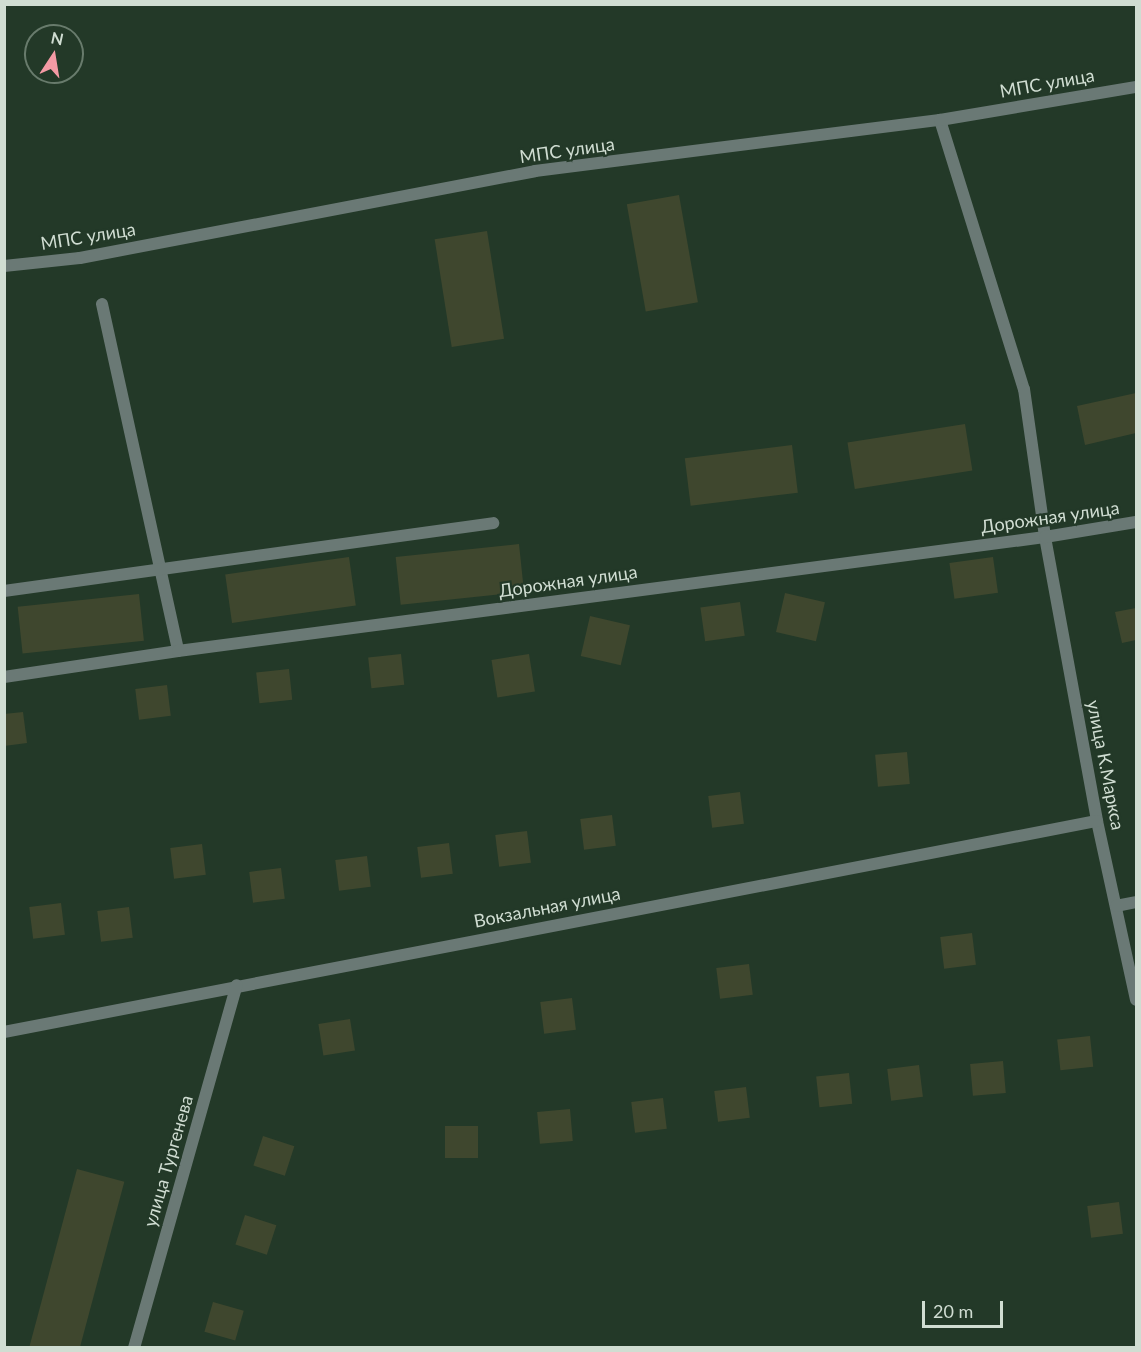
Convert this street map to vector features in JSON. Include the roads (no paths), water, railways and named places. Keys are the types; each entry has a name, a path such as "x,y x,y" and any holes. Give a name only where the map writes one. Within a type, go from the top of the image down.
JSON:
{"street":[{"name":"МПС улица","path":"4,266 80,258 534,171 940,120 1137,87"},
{"name":"улица К.Маркса","path":"940,120 1024,389 1046,537 1097,821 1137,1000"},
{"path":"102,304 178,651"},
{"name":"Дорожная улица","path":"4,677 178,651 1046,537 1137,522"},
{"path":"4,591 493,523"},
{"name":"Вокзальная улица","path":"4,1032 237,985 1097,821"},
{"path":"1116,906 1137,902"},
{"name":"улица Тургенева","path":"134,1347 237,985"}]}
